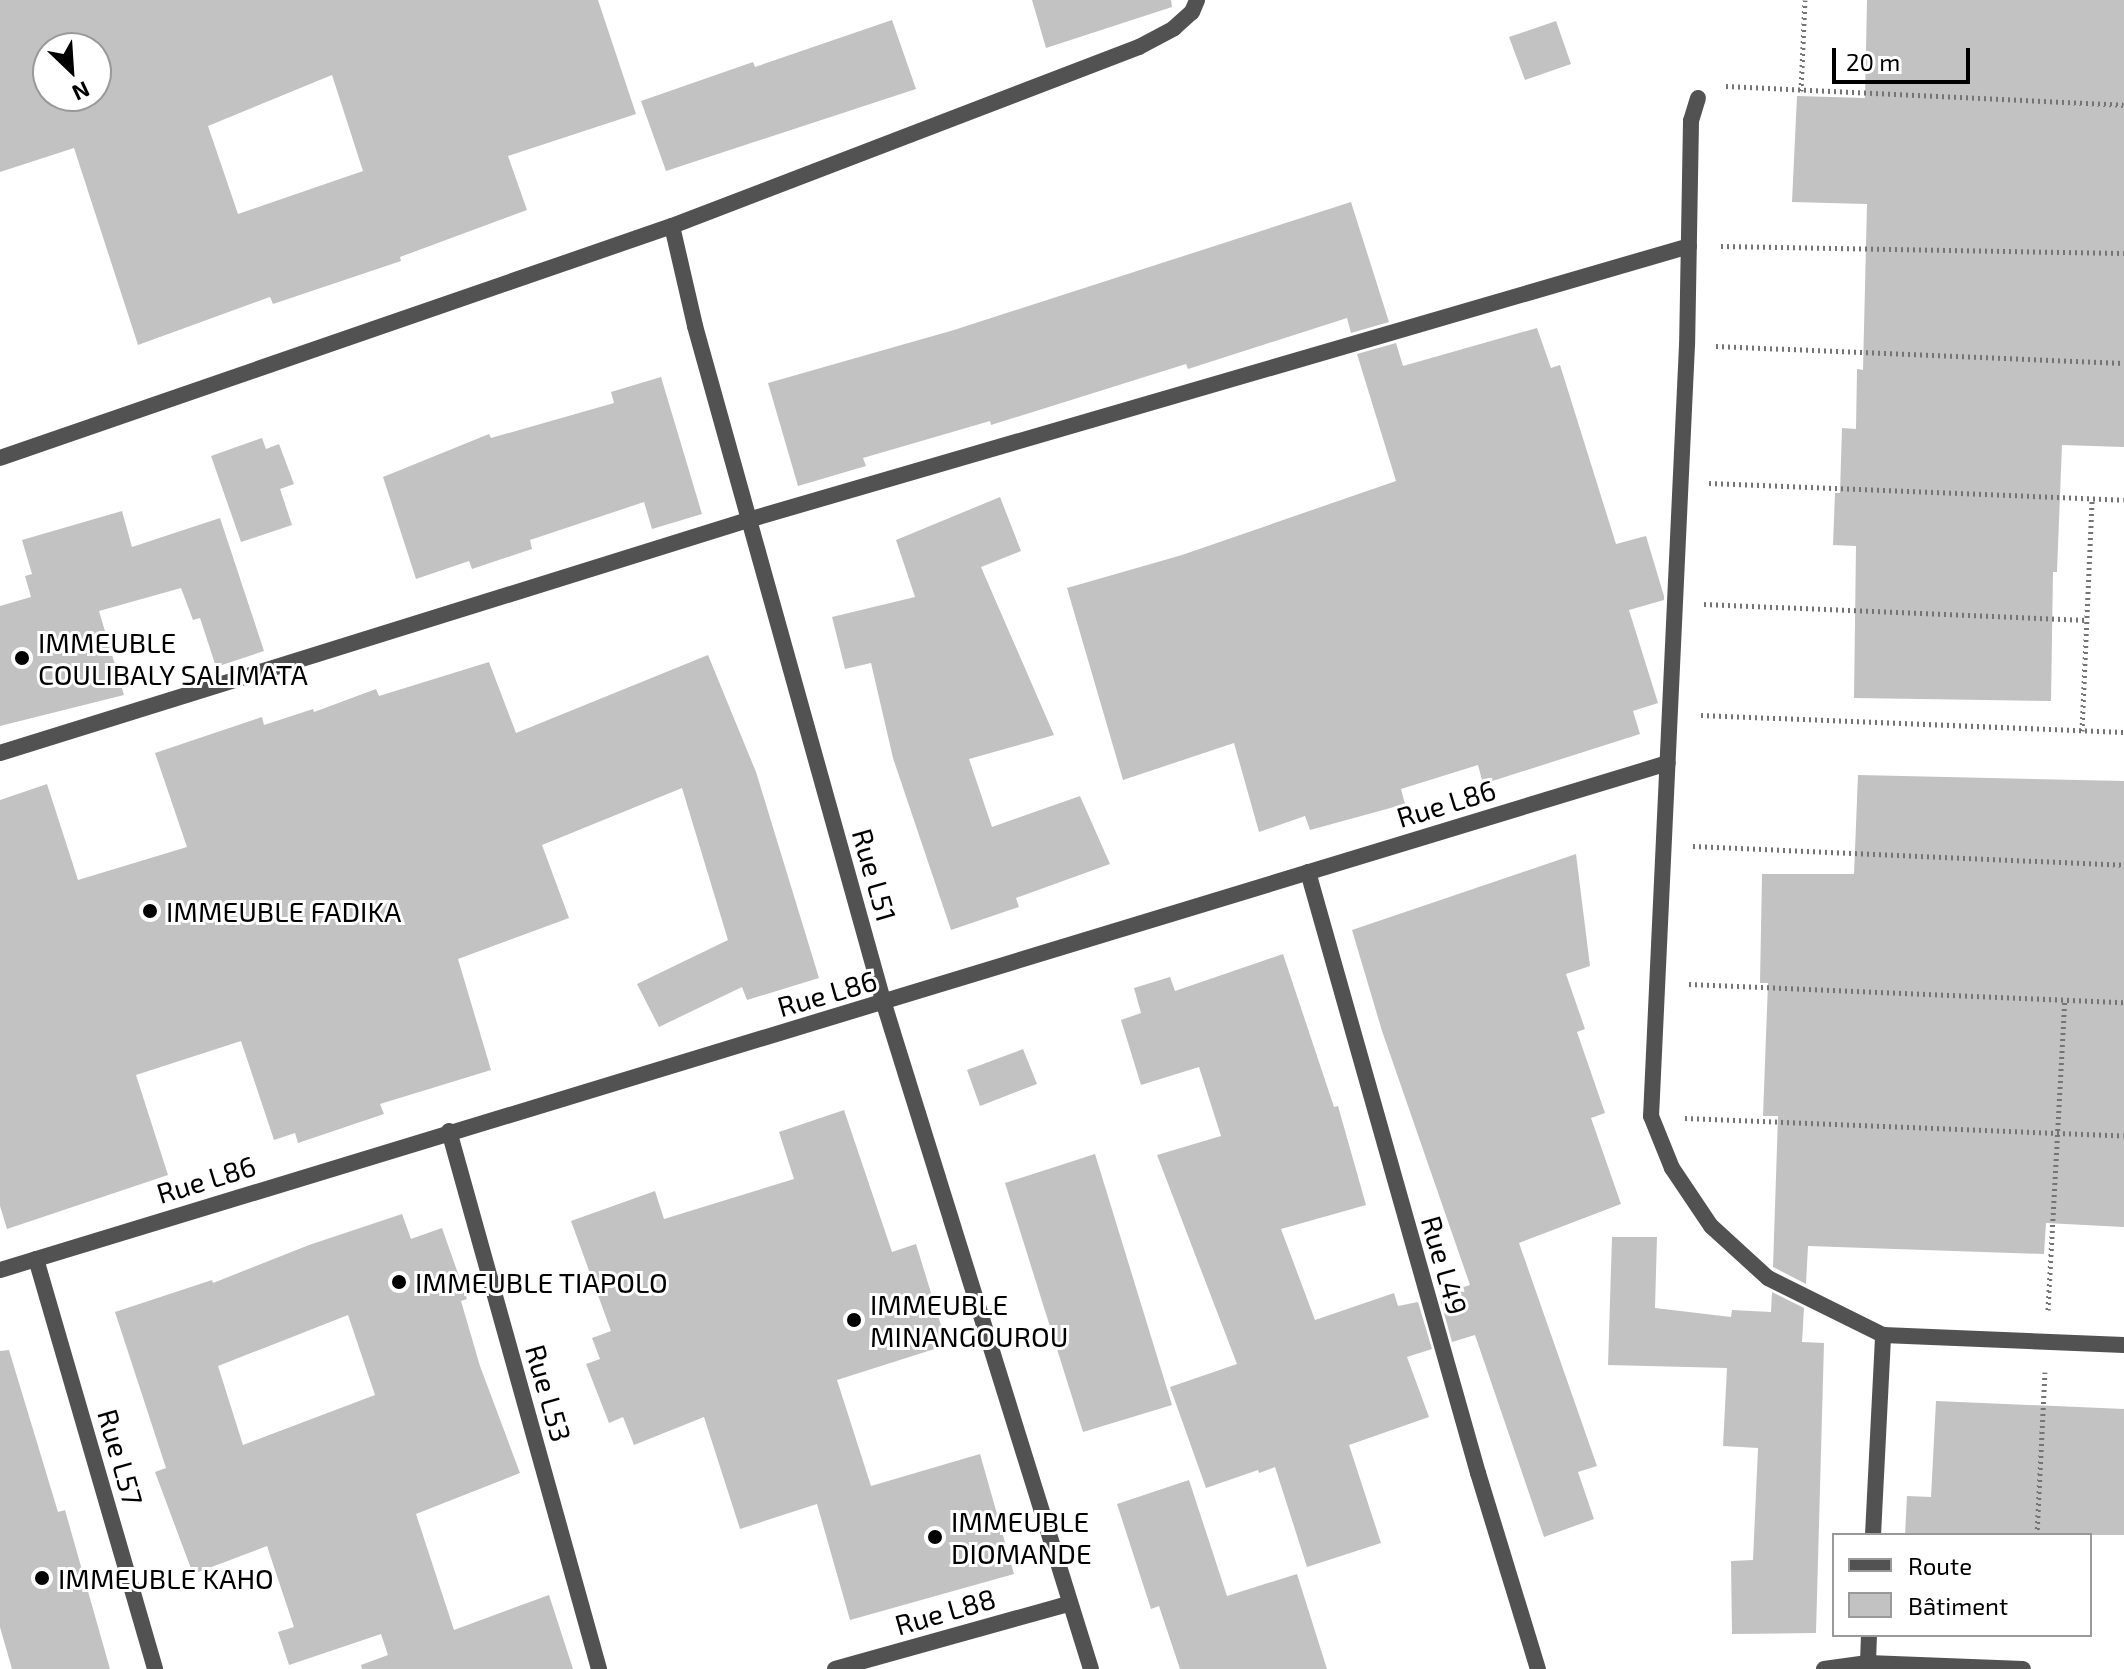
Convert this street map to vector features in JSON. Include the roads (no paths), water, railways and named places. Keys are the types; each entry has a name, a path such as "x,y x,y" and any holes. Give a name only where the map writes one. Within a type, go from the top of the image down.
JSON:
{"street":[{"path":"0,458 672,226 1139,47 1174,28 1192,12 1197,0"},
{"path":"1698,98 1691,121 1687,345 1660,982 1651,1116 1672,1168 1711,1226 1768,1278 1883,1335 2124,1345"},
{"name":"Rue L51","path":"672,226 695,326 884,1004 1068,1604 1091,1669"},
{"path":"0,753 748,520 1689,246"},
{"name":"Rue L86","path":"0,1270 449,1131 884,1004 1668,763"},
{"name":"Rue L49","path":"1308,872 1473,1458 1538,1669"},
{"name":"Rue L53","path":"449,1131 599,1669"},
{"name":"Rue L57","path":"36,1259 155,1669"},
{"path":"1873,1533 1883,1335"},
{"name":"Rue L88","path":"835,1669 1068,1604"},
{"path":"1868,1663 1869,1637"},
{"path":"1824,1669 1868,1663 2023,1669"}],"place":[{"name":"IMMEUBLE COULIBALY SALIMATA","path":"22,658"},
{"name":"IMMEUBLE FADIKA","path":"150,911"},
{"name":"IMMEUBLE TIAPOLO","path":"399,1282"},
{"name":"IMMEUBLE MINANGOUROU","path":"854,1320"},
{"name":"IMMEUBLE DIOMANDE","path":"935,1537"},
{"name":"IMMEUBLE KAHO","path":"42,1578"}]}
